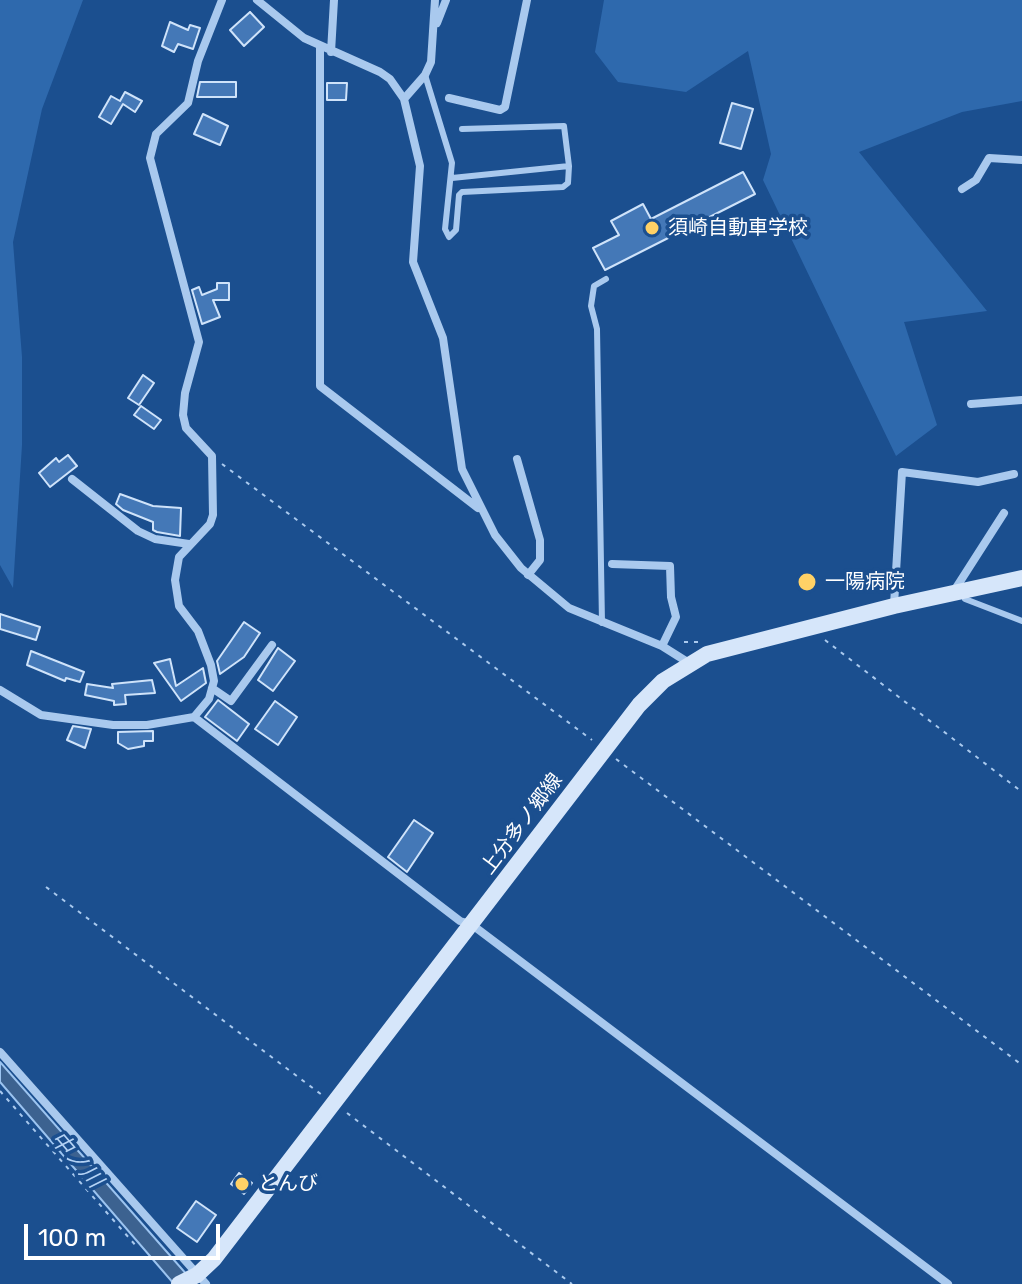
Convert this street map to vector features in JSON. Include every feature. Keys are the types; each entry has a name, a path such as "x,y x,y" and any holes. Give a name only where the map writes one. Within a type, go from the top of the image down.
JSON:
{"main road":[{"name":"上分多ノ郷線","path":"193,1280 254,1208 651,692 689,663 707,654 894,606 952,596 1022,578"}],"street":[{"path":"0,690 41,715 65,721 147,725 194,717 202,712 212,688 211,665 205,647 176,597 176,569 189,544 212,519 212,456 186,428 185,393 199,342 150,158 156,134 169,119 181,114 188,103 198,61 222,0"},
{"path":"257,0 290,29 320,47 380,72 390,79 404,99 420,166 413,262 443,338 457,453 479,509 528,575 569,608 602,625 662,646 689,663"},
{"path":"331,52 334,0"},
{"path":"404,99 425,75 431,62 435,0"},
{"path":"435,27 446,0"},
{"path":"449,98 500,110 505,107 527,0"},
{"path":"320,47 320,386 479,509"},
{"path":"962,189 976,180 989,158 1022,160"},
{"path":"971,404 1022,400"},
{"path":"517,459 540,540 540,560 528,575"},
{"path":"894,606 902,472 978,482 1014,474"},
{"path":"72,479 138,531 155,539 189,544"},
{"path":"952,596 1004,513"},
{"path":"612,564 670,566 671,597 676,617 662,646"},
{"path":"212,688 231,701 272,645"},
{"path":"194,717 460,921 471,924 948,1284"},
{"path":"0,1052 193,1280"}],"lane":[{"path":"425,75 452,163 445,229 449,237 456,230 459,195 462,192 563,187 568,183 564,126 462,129"},
{"path":"452,178 569,166"},
{"path":"602,625 597,329 591,306 594,286 606,279"},
{"path":"952,596 1022,621"}],"path":[{"path":"212,456 1022,1065"},
{"path":"817,625 825,640 1022,792"},
{"path":"46,887 572,1284"},
{"path":"0,1091 137,1247"}],"shaded area":[{"path":"0,0 83,0 42,109 13,242 22,357 22,445 13,588 0,565"},
{"path":"604,0 1022,0 1022,101 962,112 859,152 987,311 904,322 937,425 896,456 763,180 771,154 748,51 686,92 618,82 595,52"}],"water":[{"name":"中ノ川","path":"0,1062 195,1284 174,1284 0,1082"}],"building":[{"path":"250,12 264,27 244,46 230,30"},
{"path":"170,22 188,30 190,25 200,28 193,49 178,44 174,52 162,46"},
{"path":"200,82 236,82 236,97 197,97"},
{"path":"327,83 347,83 346,100 327,100"},
{"path":"125,92 142,101 135,112 123,104 111,124 99,117 111,96 120,101"},
{"path":"732,103 753,109 741,149 720,143"},
{"path":"203,114 228,126 220,145 194,134"},
{"name":"須崎自動車学校","path":"743,172 755,194 605,270 593,248 619,235 611,221 643,204 651,219"},
{"path":"217,283 229,283 229,300 213,300 220,317 202,324 192,290 199,287 202,295 217,289"},
{"path":"143,375 154,383 139,405 128,398"},
{"path":"141,406 161,420 154,429 134,415"},
{"path":"68,455 77,466 50,487 39,473 56,458 59,462"},
{"path":"120,494 153,506 181,508 180,536 157,532 153,530 153,522 123,510 116,504"},
{"path":"0,614 40,627 36,640 0,629"},
{"path":"244,622 260,633 244,657 220,674 217,661"},
{"path":"278,648 295,661 273,691 258,680"},
{"path":"31,651 84,672 80,682 66,678 65,681 27,665"},
{"path":"170,659 176,686 203,668 206,683 181,701 154,663"},
{"path":"152,680 155,693 125,695 126,704 114,705 114,701 85,695 87,684 113,688 112,684"},
{"path":"218,700 249,724 237,741 205,717"},
{"path":"275,701 297,717 278,745 255,729"},
{"path":"73,726 91,729 85,748 67,740"},
{"path":"153,731 153,741 144,741 144,746 128,749 118,743 118,732"},
{"path":"414,820 433,833 407,872 388,857"},
{"name":"とんび","path":"239,1173 252,1183 244,1194 231,1184"},
{"path":"196,1201 216,1215 197,1242 177,1228"}],"place":[{"name":"須崎自動車学校","path":"652,228"},
{"name":"一陽病院","path":"807,582"},
{"name":"とんび","path":"242,1184"}]}
